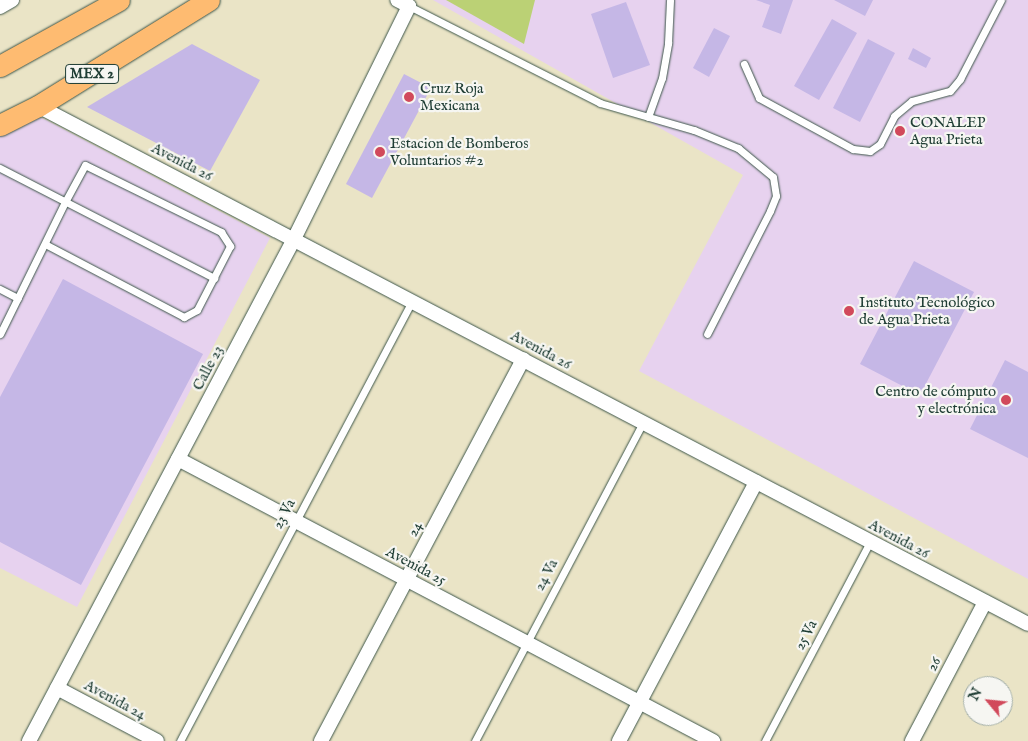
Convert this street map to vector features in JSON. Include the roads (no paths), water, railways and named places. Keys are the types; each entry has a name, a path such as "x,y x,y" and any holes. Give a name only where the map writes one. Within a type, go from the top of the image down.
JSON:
{"main road":[{"path":"0,66 119,0"},
{"name":"MEX 2","path":"0,125 38,106 210,0"}],"street":[{"path":"0,7 12,0"},
{"name":"Calle 23","path":"29,741 294,239 403,3"},
{"name":"Avenida 26","path":"38,106 1028,624"},
{"name":"24","path":"321,741 523,359"},
{"name":"Avenida 25","path":"178,459 713,741"},
{"path":"619,741 756,482"},
{"name":"26","path":"912,741 985,602"},
{"name":"Avenida 24","path":"57,688 157,741"}],"lane":[{"path":"648,117 663,70 670,0"},
{"path":"744,64 759,98 852,149 870,151 880,144 894,116 912,101 950,92 960,79 1001,0"},
{"path":"403,3 600,103 694,130 738,148 773,177 776,186 770,211 707,334"},
{"path":"0,334 44,244 82,168 89,166 221,232 230,246 197,310 184,317 44,244"},
{"path":"0,168 214,278"},
{"path":"0,289 18,298"},
{"name":"23 Va","path":"180,741 412,301"},
{"name":"24 Va","path":"475,741 643,422"},
{"name":"25 Va","path":"765,741 870,542"}],"place":[{"name":"Cruz Roja Mexicana","path":"409,97"},
{"name":"CONALEP Agua Prieta","path":"900,131"},
{"name":"Estacion de Bomberos Voluntarios #2","path":"380,152"},
{"name":"Instituto Tecnológico de Agua Prieta","path":"849,311"},
{"name":"Centro de cómputo y electrónica","path":"1006,400"}]}
